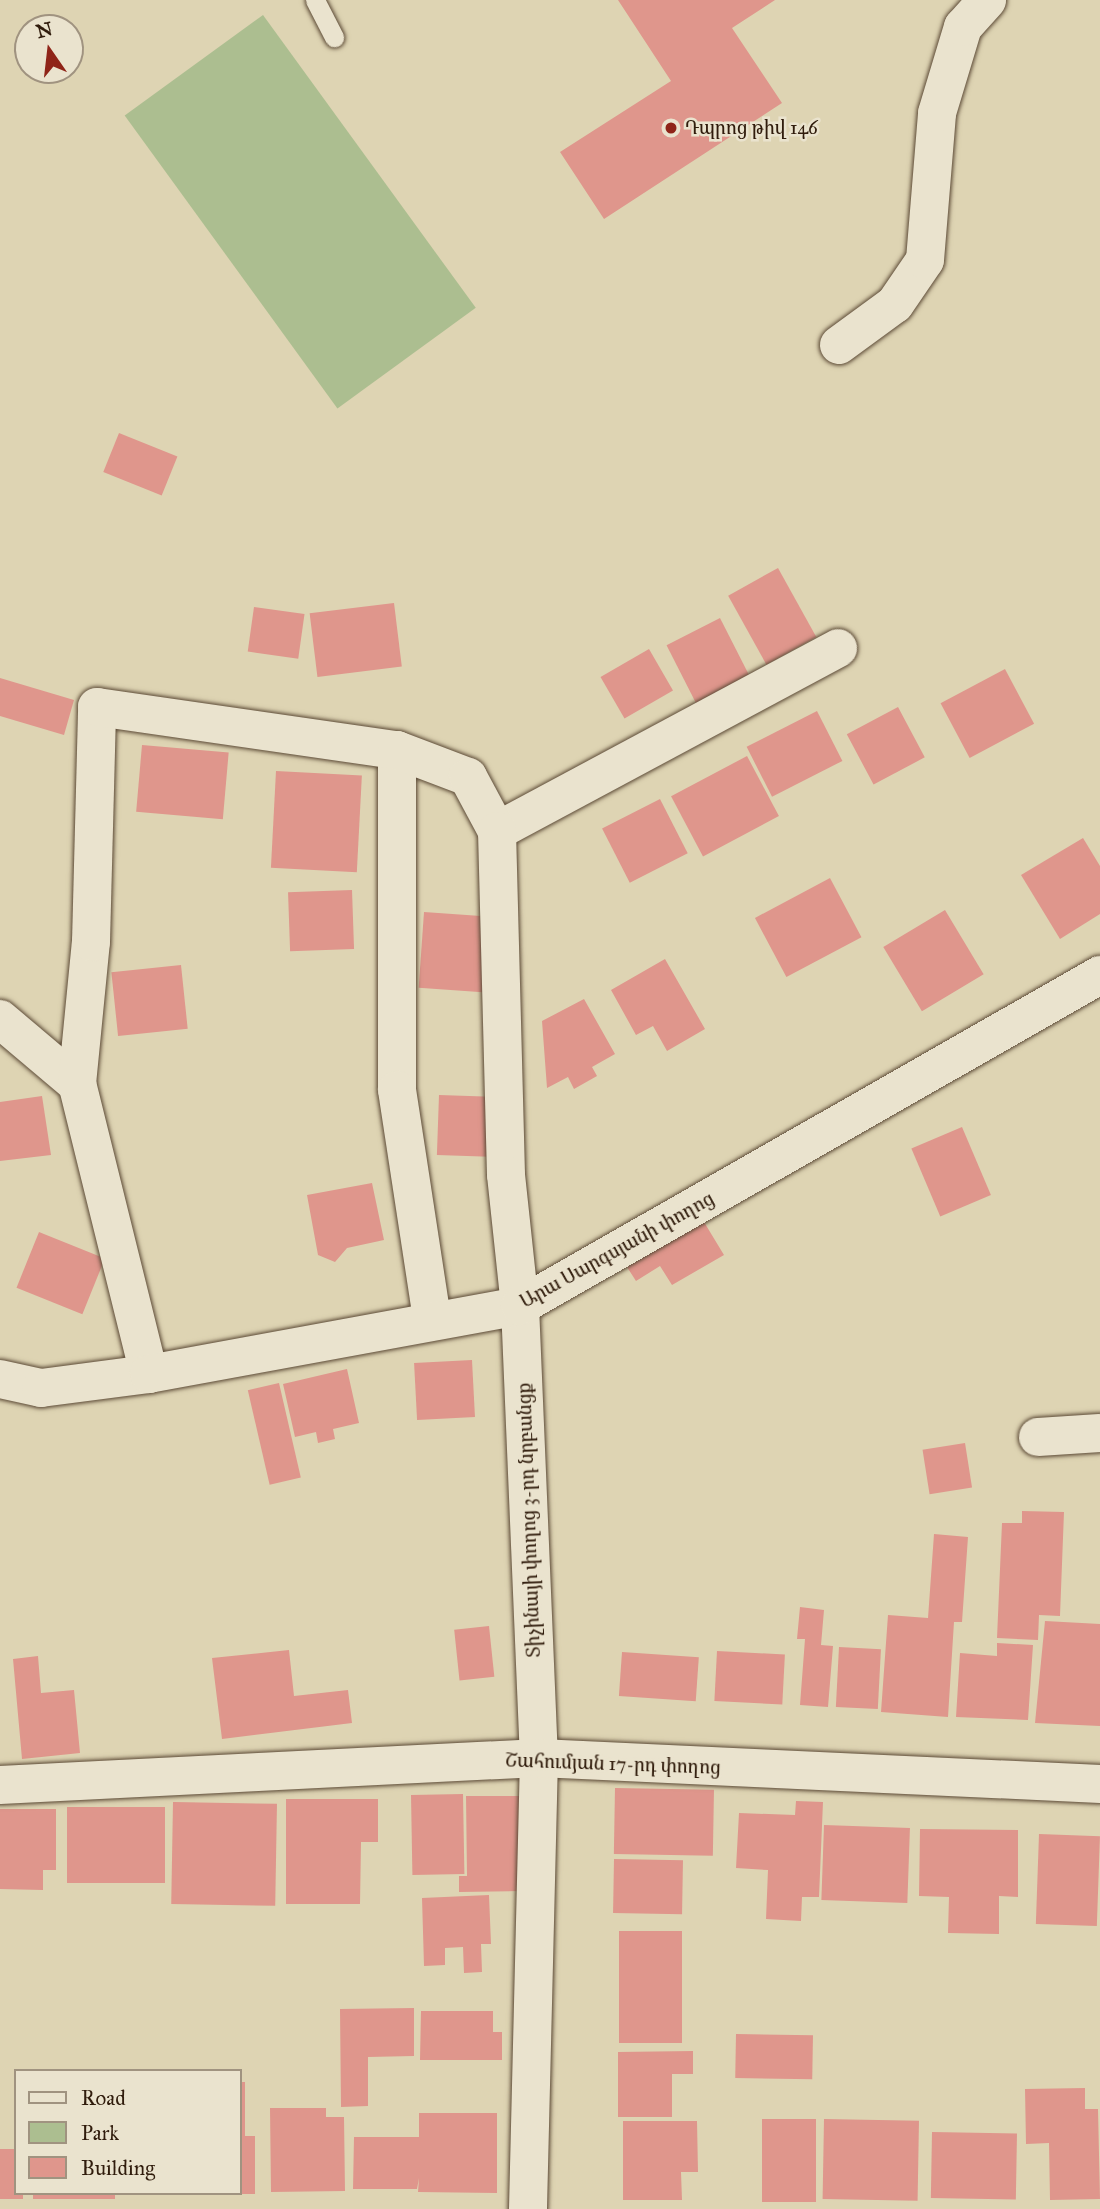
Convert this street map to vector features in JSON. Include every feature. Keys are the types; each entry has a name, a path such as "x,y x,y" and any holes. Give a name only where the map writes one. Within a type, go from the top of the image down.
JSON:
{"street":[{"path":"839,345 895,304 925,260 937,113 963,27 987,0"},
{"path":"149,1374 78,1084 91,942 97,707 397,750 468,776 497,831 838,648"},
{"path":"397,750 397,1090 432,1319"},
{"name":"Տիչինայի փողոց 3-րդ նրբանցք","path":"497,831 506,1175 520,1306 539,1758 528,2209"},
{"name":"Արա Սարգսյանի փողոց","path":"0,1379 41,1388 149,1374 432,1319 520,1306 1100,975"},
{"path":"0,1019 78,1084"},
{"path":"1038,1437 1100,1433"},
{"name":"Շահումյան 17-րդ փողոց","path":"0,1785 539,1758 1100,1784"}],"lane":[{"path":"315,0 334,37"}],"green space":[{"path":"263,15 476,308 337,408 125,116"}],"building":[{"name":"Դպրոց թիվ 146","path":"618,0 775,0 732,28 782,103 604,219 560,152 671,81"},
{"path":"119,433 177,457 162,496 103,472"},
{"path":"778,568 816,637 766,665 728,596"},
{"path":"394,603 402,667 317,677 310,613"},
{"path":"254,607 305,614 298,659 248,652"},
{"path":"720,618 750,678 697,705 667,645"},
{"path":"649,649 673,691 625,719 601,677"},
{"path":"1005,669 1034,724 970,758 941,703"},
{"path":"0,678 74,700 64,735 0,716"},
{"path":"898,707 925,757 874,785 847,734"},
{"path":"817,711 842,761 772,797 747,747"},
{"path":"142,745 229,753 223,819 136,812"},
{"path":"747,756 779,816 703,856 671,796"},
{"path":"276,771 362,776 357,872 271,868"},
{"path":"660,799 688,853 630,883 602,829"},
{"path":"1083,838 1100,866 1100,914 1060,939 1021,875"},
{"path":"830,878 861,937 786,977 755,918"},
{"path":"352,890 354,949 290,951 288,892"},
{"path":"945,910 984,974 922,1011 883,947"},
{"path":"424,912 488,916 483,992 419,988"},
{"path":"665,959 705,1029 667,1051 653,1026 636,1035 611,990"},
{"path":"181,965 188,1029 118,1036 111,972"},
{"path":"584,999 615,1054 592,1067 597,1076 574,1089 568,1077 547,1088 542,1021"},
{"path":"439,1095 499,1097 497,1157 437,1155"},
{"path":"42,1096 51,1155 0,1161 0,1102"},
{"path":"962,1127 991,1195 940,1217 911,1148"},
{"path":"372,1183 384,1240 347,1248 335,1262 318,1255 307,1195"},
{"path":"704,1222 724,1255 672,1285 660,1266 636,1281 627,1267"},
{"path":"39,1232 105,1259 82,1314 17,1288"},
{"path":"472,1360 475,1417 417,1420 414,1363"},
{"path":"347,1369 359,1423 333,1429 335,1439 318,1443 316,1432 295,1437 283,1384"},
{"path":"279,1383 301,1478 270,1485 248,1390"},
{"path":"965,1443 972,1487 930,1494 923,1450"},
{"path":"1022,1511 1064,1512 1060,1616 1039,1615 1038,1640 997,1638 1002,1523 1022,1523"},
{"path":"934,1534 968,1537 962,1622 954,1622 948,1717 881,1712 888,1615 928,1618"},
{"path":"800,1607 824,1610 821,1645 833,1646 828,1707 800,1705 805,1639 797,1639"},
{"path":"1045,1621 1100,1624 1100,1726 1035,1723"},
{"path":"489,1626 494,1677 460,1680 454,1630"},
{"path":"997,1643 1033,1645 1028,1720 956,1717 960,1653 997,1656"},
{"path":"839,1647 881,1649 878,1709 836,1707"},
{"path":"289,1650 294,1696 348,1690 352,1723 222,1739 212,1658"},
{"path":"717,1651 785,1655 782,1704 714,1701"},
{"path":"622,1652 699,1657 696,1701 619,1696"},
{"path":"38,1656 41,1693 74,1690 80,1753 22,1759 13,1659"},
{"path":"615,1788 714,1790 713,1856 614,1854"},
{"path":"463,1794 464,1874 412,1875 411,1795"},
{"path":"466,1796 520,1796 521,1891 459,1892 459,1876 467,1876"},
{"path":"286,1799 378,1799 378,1842 361,1842 360,1904 286,1904"},
{"path":"796,1801 823,1802 819,1897 802,1897 801,1921 766,1919 768,1870 736,1868 739,1813 795,1815"},
{"path":"173,1802 277,1804 275,1906 171,1904"},
{"path":"67,1807 165,1807 165,1883 67,1883"},
{"path":"0,1809 56,1809 56,1870 43,1870 43,1890 0,1889"},
{"path":"824,1825 910,1828 907,1903 821,1900"},
{"path":"920,1829 1018,1830 1018,1897 999,1896 999,1934 948,1933 949,1897 919,1896"},
{"path":"1039,1834 1100,1836 1097,1926 1036,1924"},
{"path":"614,1859 683,1860 682,1914 613,1913"},
{"path":"489,1895 491,1944 481,1944 482,1972 464,1973 463,1947 445,1948 445,1965 424,1966 422,1898"},
{"path":"619,1931 682,1931 682,2043 619,2043"},
{"path":"414,2008 414,2056 368,2057 368,2106 341,2107 340,2009"},
{"path":"421,2011 493,2011 493,2032 502,2032 502,2060 420,2060"},
{"path":"736,2034 813,2035 812,2079 735,2078"},
{"path":"693,2051 693,2074 672,2074 672,2117 618,2117 618,2052"},
{"path":"242,2082 245,2082 245,2136 255,2136 255,2194 242,2194"},
{"path":"1085,2088 1085,2109 1098,2109 1100,2199 1050,2200 1049,2143 1026,2144 1025,2089"},
{"path":"270,2108 326,2108 326,2117 344,2117 345,2191 271,2192"},
{"path":"419,2113 497,2113 497,2193 418,2192 419,2178 417,2189 353,2189 354,2137 419,2137"},
{"path":"762,2119 816,2119 816,2202 762,2202"},
{"path":"824,2119 919,2121 918,2201 823,2199"},
{"path":"623,2121 697,2121 698,2172 681,2172 682,2200 623,2200"},
{"path":"932,2132 1017,2133 1016,2199 931,2198"},
{"path":"0,2149 14,2149 14,2195 23,2195 23,2199 0,2199"},
{"path":"33,2195 115,2195 115,2199 33,2199"}],"place":[{"name":"Դպրոց թիվ 146","path":"671,128"}]}
